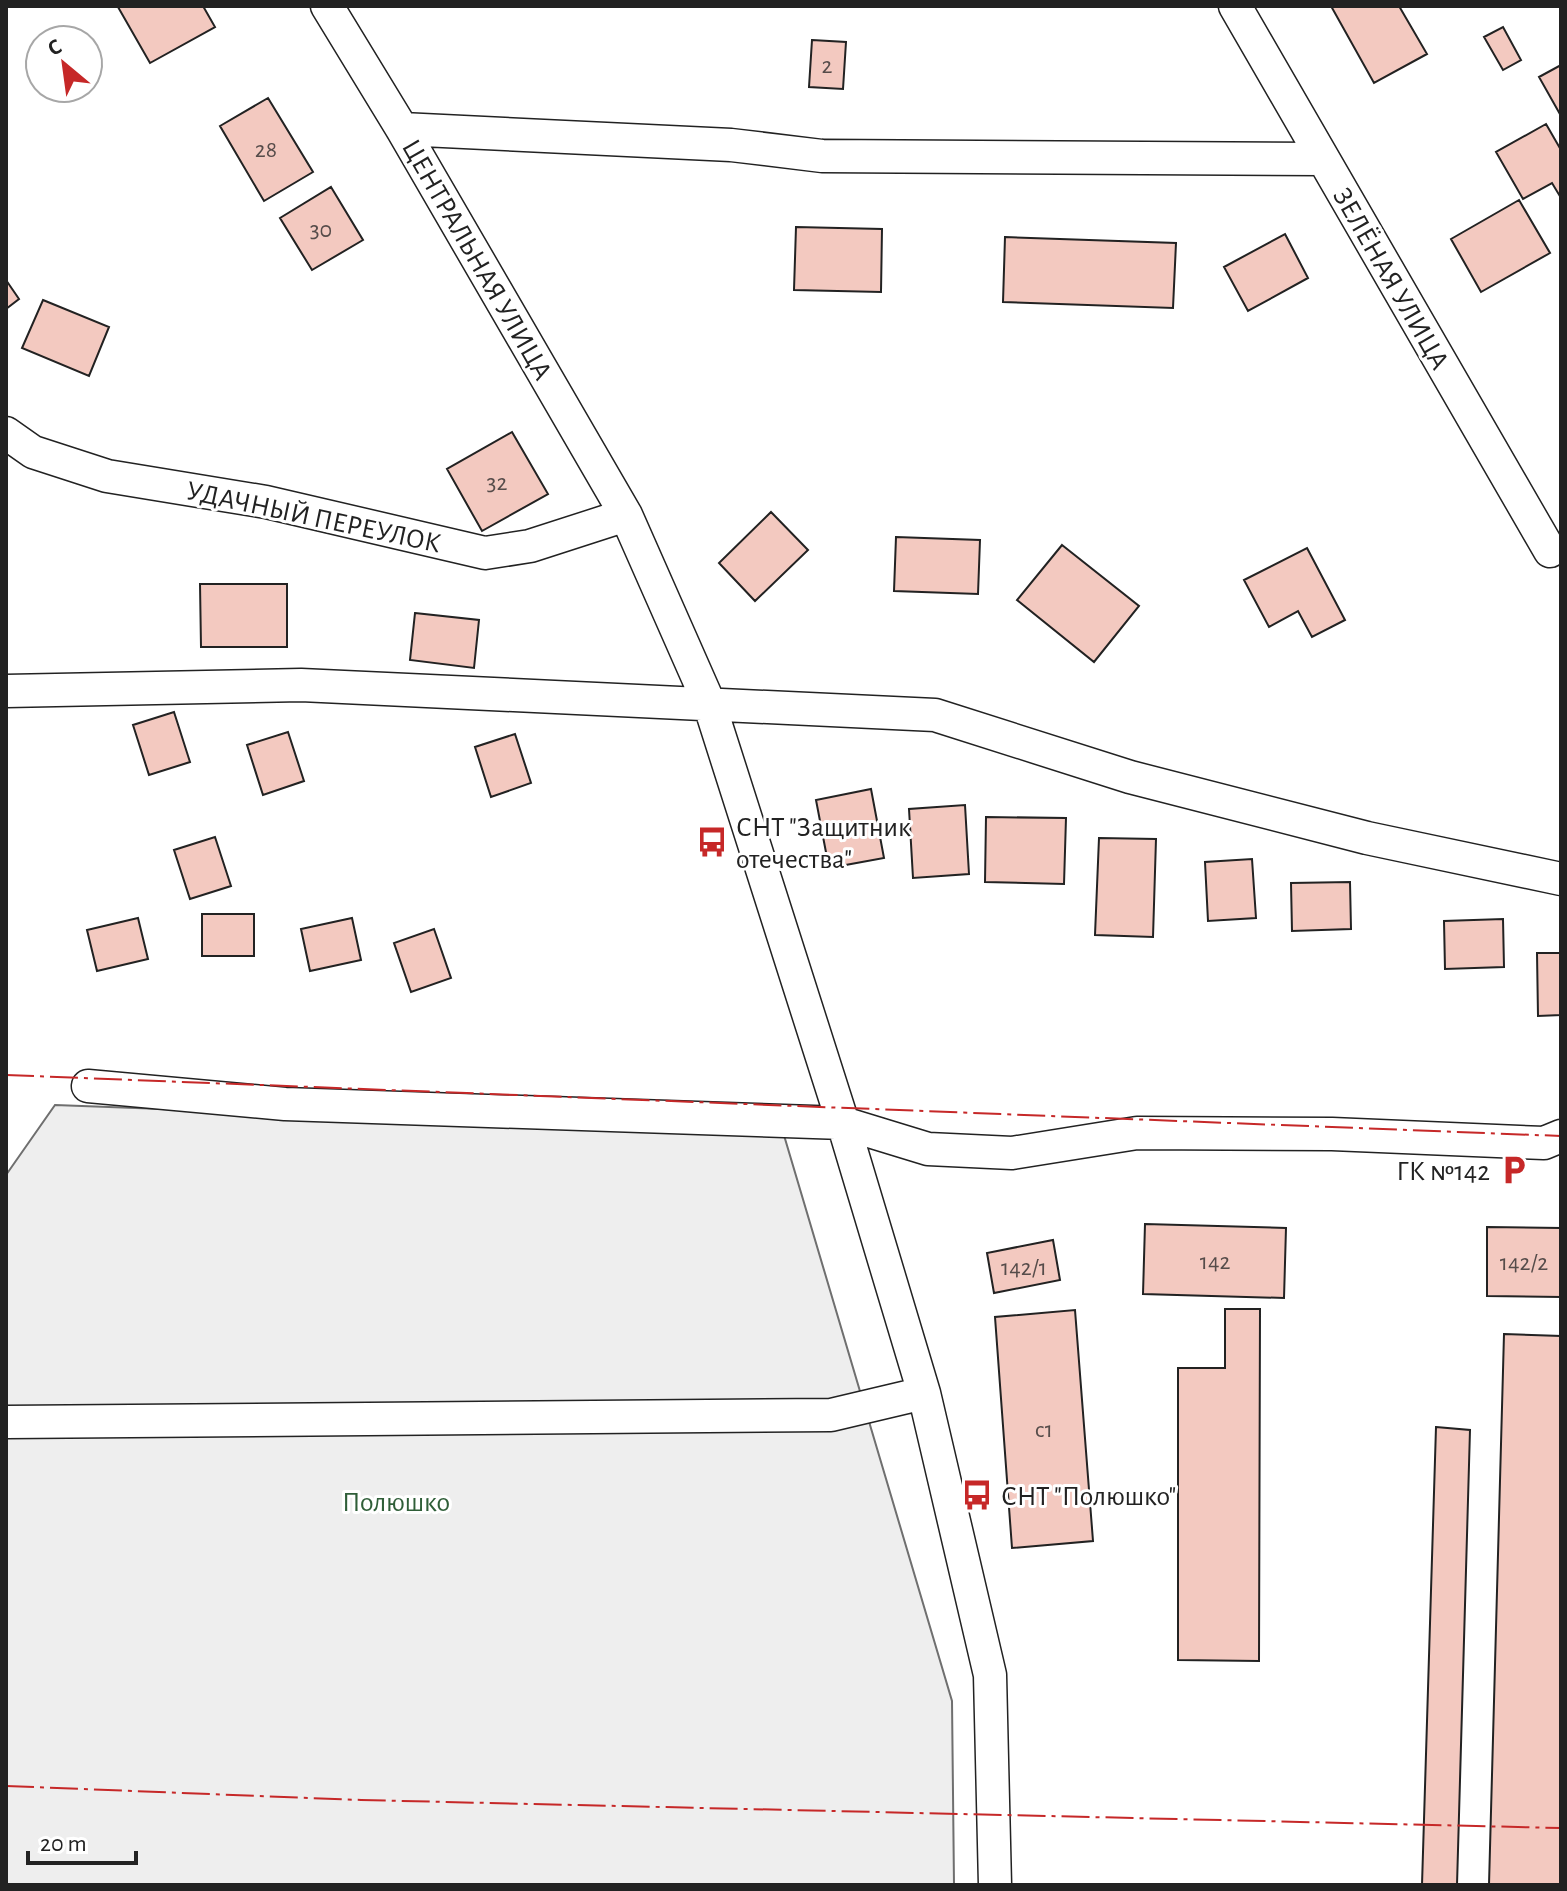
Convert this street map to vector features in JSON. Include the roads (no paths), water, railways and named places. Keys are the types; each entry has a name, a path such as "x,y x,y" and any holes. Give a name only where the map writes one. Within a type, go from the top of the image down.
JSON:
{"street":[{"name":"ЦЕНТРАЛЬНАЯ УЛИЦА","path":"327,6 626,515 709,703 843,1123 924,1393 990,1675 995,1885"},
{"name":"ЗЕЛЁНАЯ УЛИЦА","path":"1235,6 1550,551"},
{"path":"402,129 731,145 822,156 1323,159"},
{"name":"УДАЧНЫЙ ПЕРЕУЛОК","path":"6,433 33,452 107,476 266,502 485,553 530,546 626,515"},
{"path":"6,691 301,685 935,715 1130,777 1367,838 1561,879"},
{"path":"88,1086 285,1104 843,1123 928,1149 1012,1153 1137,1133 1332,1134 1544,1143 1561,1136"},
{"path":"6,1422 831,1415 924,1393"}],"place":[{"name":"СНТ \"Защитник отечества\"","path":"712,842"},
{"name":"ГК №142","path":"1514,1170"},
{"name":"СНТ \"Полюшко\"","path":"977,1495"}],"park label":[{"name":"Полюшко","path":"396,1501"}]}
